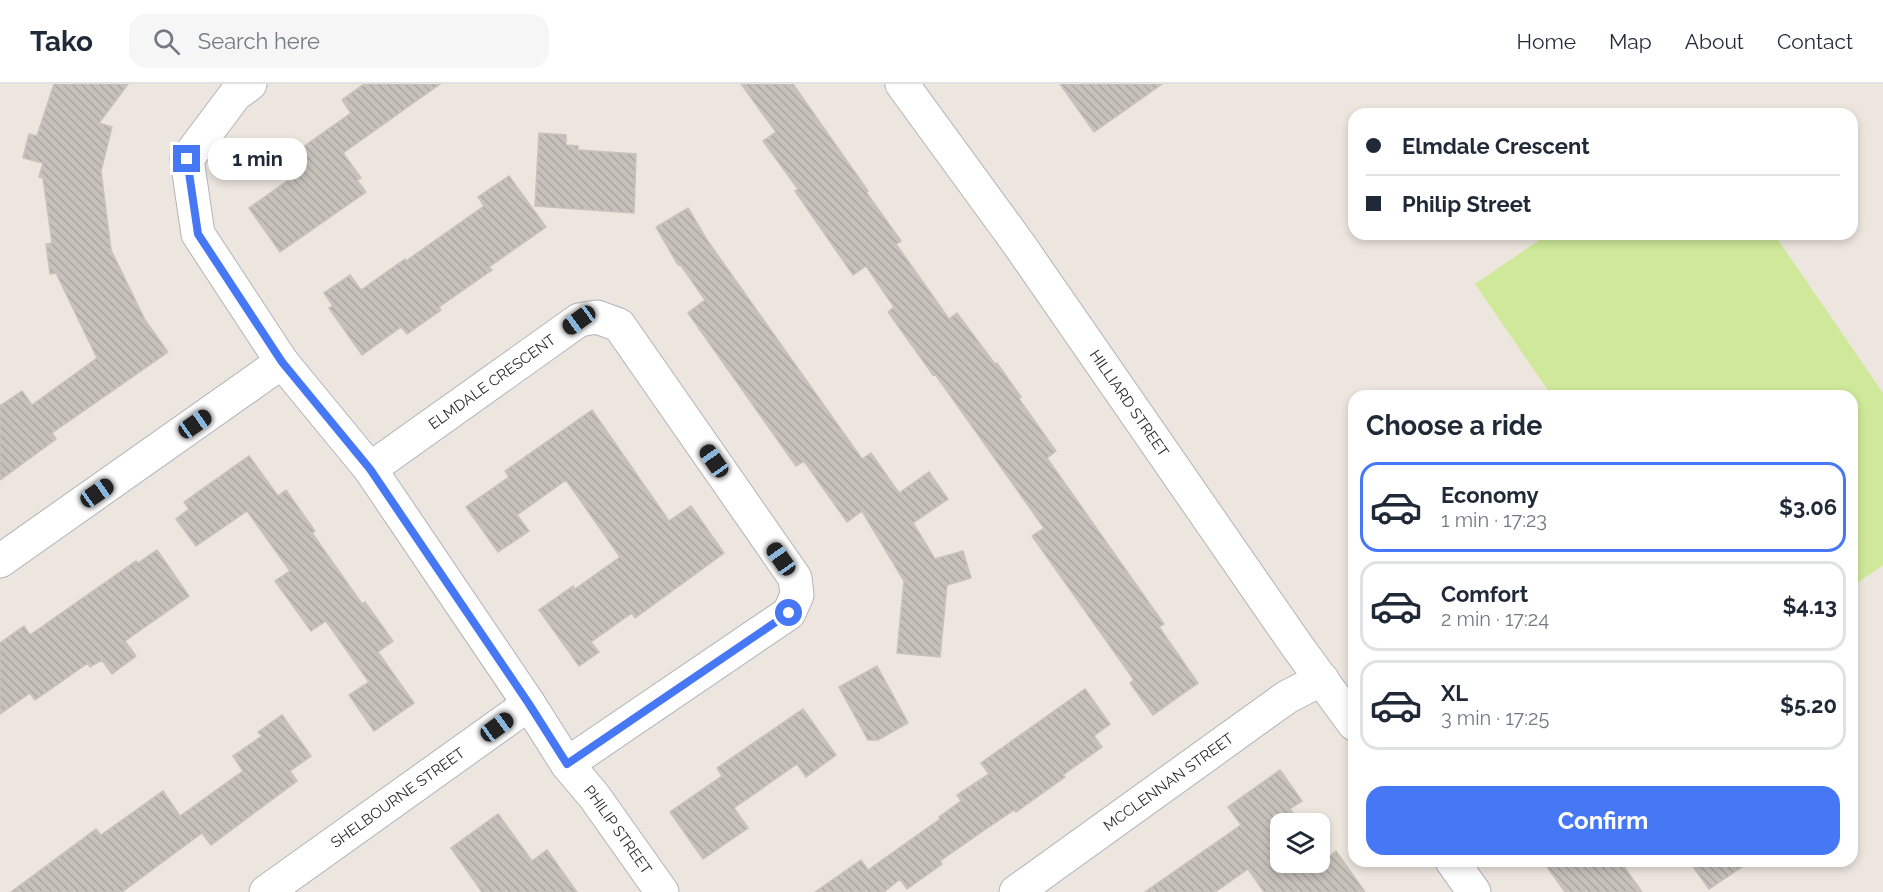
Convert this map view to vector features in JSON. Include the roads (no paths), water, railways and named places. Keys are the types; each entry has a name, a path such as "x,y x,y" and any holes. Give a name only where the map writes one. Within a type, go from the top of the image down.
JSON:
{"street":[{"name":"PHILIP STREET","path":"250,84 235,95 187,159 198,234 282,362 370,469 567,764 594,796 662,892"},
{"name":"HILLIARD STREET","path":"902,84 1025,253 1297,646 1348,716"},
{"name":"ELMDALE CRESCENT","path":"370,469 579,320 597,317 619,325 795,578 797,595 789,613 567,764"},
{"path":"0,561 282,362"},
{"name":"MCCLENNAN STREET","path":"1016,892 1287,697 1322,679"},
{"name":"SHELBOURNE STREET","path":"266,892 529,704"},
{"path":"1456,867 1474,892"}]}
